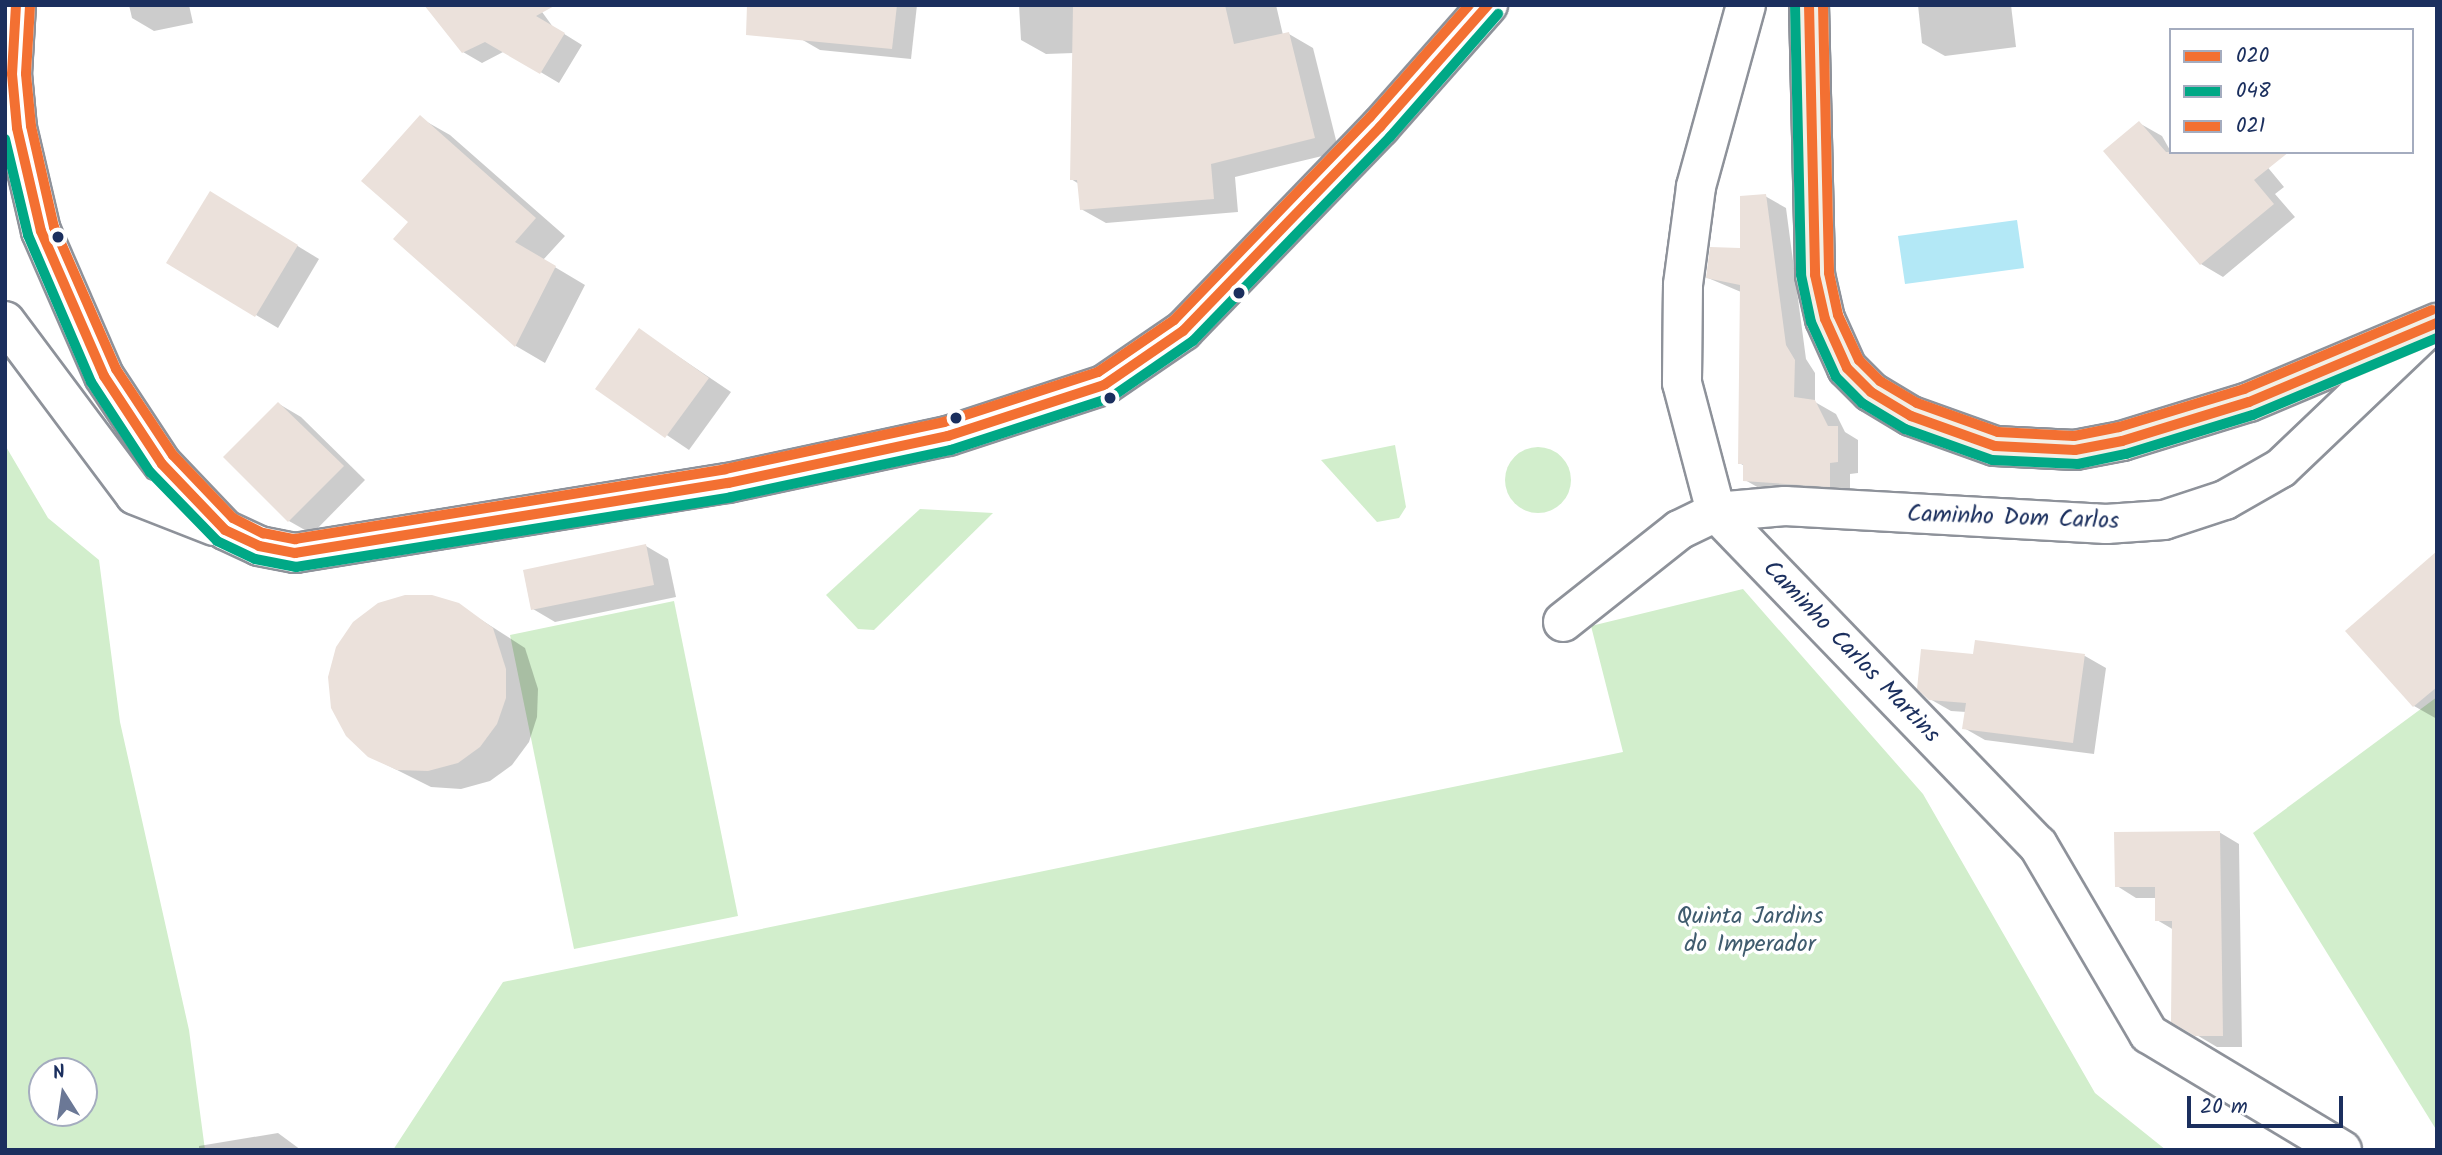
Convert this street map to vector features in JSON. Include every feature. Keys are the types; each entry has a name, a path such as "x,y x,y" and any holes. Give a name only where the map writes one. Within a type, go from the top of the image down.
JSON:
{"main road":[{"path":"1809,5 1815,275 1825,319 1847,368 1871,392 1911,416 1995,446 2075,450 2122,441 2249,402 2434,324"}],"street":[{"path":"16,5 12,74 17,128 41,232 104,376 162,464 225,530"},
{"path":"5,321 135,495 259,546 295,553 381,542 728,484 948,436 1009,412 1104,385 1183,331 1380,127 1488,5"},
{"name":"Caminho Carlos Martins","path":"1746,5 1696,187 1683,285 1682,383 1716,512 2038,845 2149,1034 2342,1150"},
{"name":"Caminho Dom Carlos","path":"1563,622 1679,530 1716,512 1786,506 2106,524 2164,520 2225,499 2281,468 2434,324"}],"green space":[{"path":"5,445 48,518 99,560 120,722 189,1030 205,1150 5,1150"},
{"path":"1395,445 1406,507 1399,518 1377,522 1321,460"},
{"path":"1544,447 1562,456 1569,467 1569,493 1562,504 1551,511 1532,513 1514,504 1507,493 1505,474 1514,456 1525,449"},
{"path":"920,509 993,513 874,630 858,629 826,595"},
{"name":"Quinta Jardins do Imperador","path":"1743,589 1923,794 2095,1093 2166,1150 393,1150 503,982 1623,752 1591,626"},
{"path":"674,601 738,916 574,949 510,635"},
{"path":"2437,697 2437,1131 2253,833"}],"water":[{"path":"2017,220 2024,268 1905,284 1898,236"}],"building":[{"path":"424,5 556,5 536,16 565,33 540,74 485,42 462,53"},
{"path":"747,5 897,5 892,49 746,35"},
{"path":"1073,5 1225,5 1234,44 1289,32 1315,138 1211,164 1214,199 1080,210 1077,180 1070,180"},
{"path":"420,115 536,218 515,242 556,266 515,347 393,239 408,222 361,181"},
{"path":"2139,121 2169,154 2286,154 2254,180 2274,204 2200,265 2103,151"},
{"path":"210,191 298,245 255,317 166,263"},
{"path":"1766,194 1786,345 1795,360 1794,397 1815,400 1828,426 1838,426 1838,462 1830,463 1830,487 1743,481 1743,464 1738,464 1740,285 1706,278 1710,247 1740,248 1740,196"},
{"path":"639,328 709,378 665,438 595,389"},
{"path":"278,402 344,466 288,522 223,457"},
{"path":"646,544 654,585 531,610 523,570"},
{"path":"2437,551 2437,687 2413,707 2345,631"},
{"path":"405,595 432,595 459,603 493,628 506,669 506,698 497,724 480,747 458,763 428,771 397,770 368,757 346,736 331,708 328,677 336,647 353,622 378,603"},
{"path":"1975,640 2085,654 2073,743 1962,729 1966,703 1929,700 1917,689 1921,649 1973,654"},
{"path":"2220,831 2223,1036 2195,1036 2171,1022 2172,921 2155,921 2155,887 2115,887 2114,832"}],"transit line":[{"name":"020","path":"16,5 12,74 17,128 41,231 104,376 162,464 225,530 259,546 295,553 728,483 948,436 1104,385 1183,331 1380,127 1488,5"},
{"name":"021","path":"30,6 26,74 31,126 54,227 116,369 173,455 233,518 263,533 295,539 725,469 944,422 1098,372 1174,320 1370,117 1469,5"},
{"name":"048","path":"1795,5 1801,275 1811,322 1836,377 1862,403 1905,429 1992,460 2078,464 2126,454 2253,415 2437,338"},
{"name":"020","path":"1809,5 1815,275 1825,319 1847,368 1871,392 1911,416 1995,446 2075,450 2122,441 2249,402 2437,323"},
{"name":"021","path":"1823,5 1829,273 1838,315 1859,360 1880,381 1917,403 1998,432 2074,436 2119,427 2244,389 2432,310"},
{"name":"048","path":"5,139 28,235 91,382 150,472 217,541 255,559 296,567 731,497 951,450 1110,398 1193,341 1390,137 1498,14"}]}
